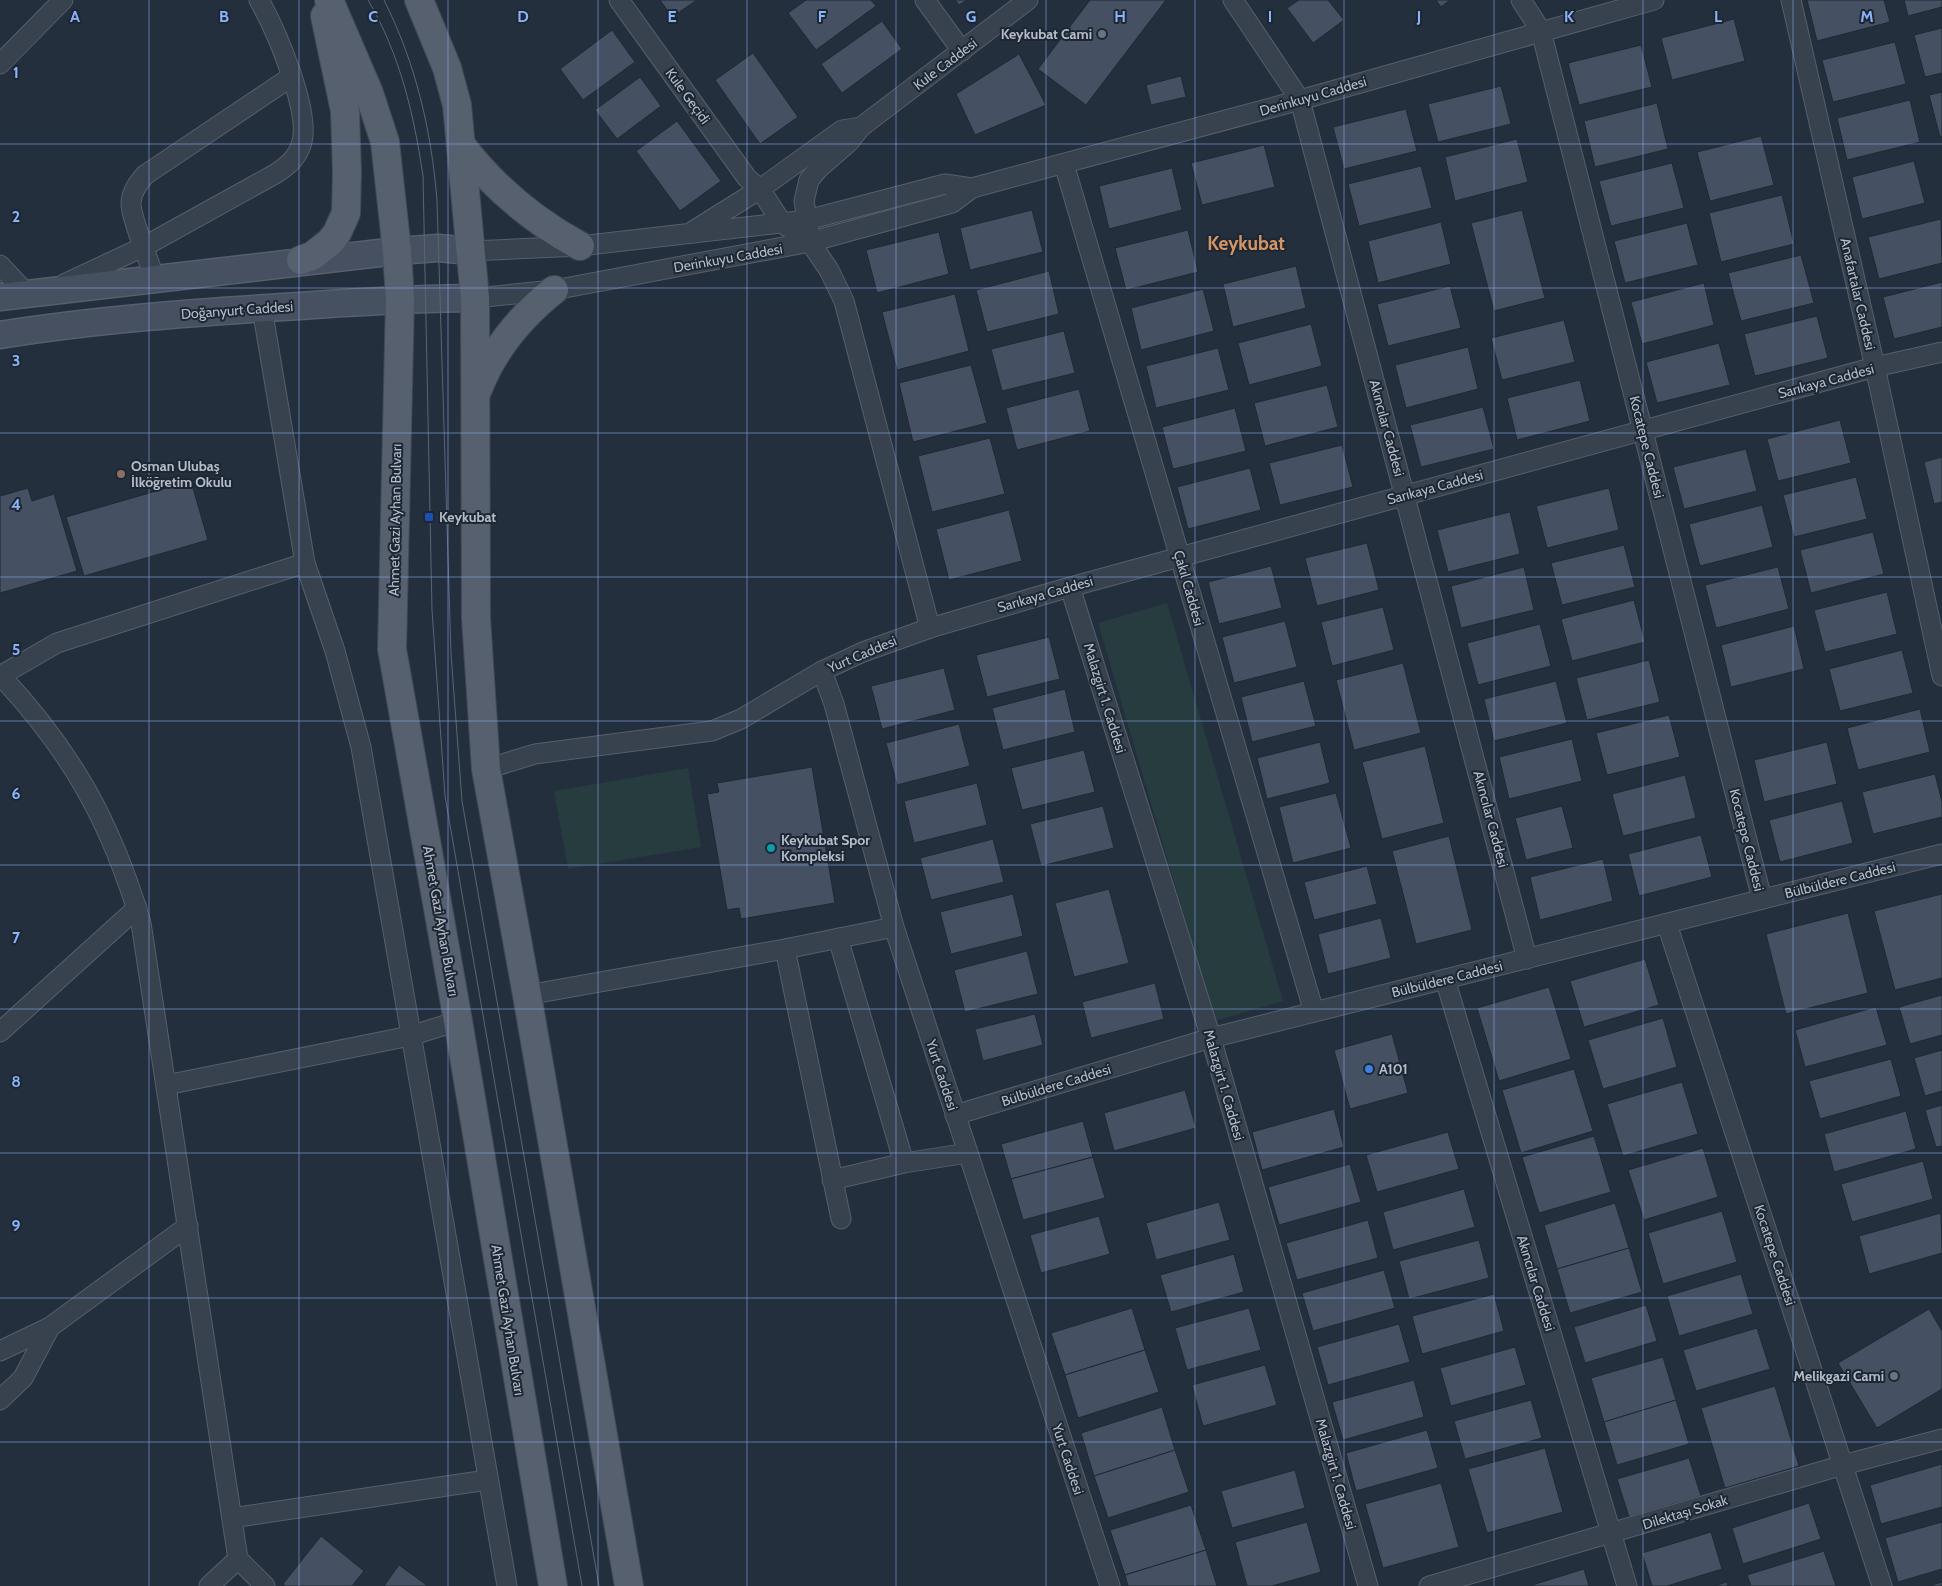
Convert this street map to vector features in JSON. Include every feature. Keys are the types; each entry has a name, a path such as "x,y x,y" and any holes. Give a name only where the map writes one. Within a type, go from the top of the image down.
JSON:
{"main road":[{"path":"301,260 312,256 330,242 337,233 346,213 345,111 321,0"},
{"name":"Ahmet Gazi Ayhan Bulvarı","path":"329,0 370,93 385,142 397,250 400,298 392,650 458,1020 553,1586"},
{"path":"419,0 447,68 457,105 471,251 475,298 476,618 486,769 629,1586"},
{"path":"461,145 477,166 515,203 557,234 580,246"},
{"path":"475,395 502,342 518,323 554,290"}],"street":[{"path":"0,64 63,0"},
{"path":"38,292 145,246 275,174 292,161 302,142 303,131 291,77 278,38 260,0"},
{"name":"Kule Geçidi","path":"619,0 746,178 760,189 782,223"},
{"path":"925,0 962,51"},
{"name":"Kule Caddesi","path":"810,242 804,201 805,190 818,169 849,142 861,127 1028,0"},
{"name":"Akıncılar Caddesi","path":"1233,0 1300,100 1406,495 1527,959"},
{"name":"Kocatepe Caddesi","path":"1521,0 1540,31 1762,899"},
{"name":"Derinkuyu Caddesi","path":"475,298 554,290 810,242 952,203 972,188 1300,100 1654,0"},
{"name":"Anafartalar Caddesi","path":"1791,0 1875,368 1942,676"},
{"path":"154,277 131,208 133,192 138,182 145,175 291,77"},
{"name":"Kule Caddesi","path":"689,233 760,189 842,130 861,127"},
{"name":"Çakıl Caddesi","path":"1064,164 1314,1012"},
{"name":"Derinkuyu Caddesi","path":"471,251 580,246 807,220 946,184 972,188"},
{"path":"782,223 810,242 830,270 844,301 930,628"},
{"path":"0,296 397,250 438,248 471,251"},
{"path":"0,266 38,292"},
{"name":"Doğanyurt Caddesi","path":"0,335 108,320 262,308 400,298 475,298"},
{"path":"262,308 305,563 338,660 361,747 487,1480 507,1586"},
{"name":"Sarıkaya Caddesi","path":"930,628 1070,587 1643,430 1942,352"},
{"path":"265,1586 238,1559 141,923 137,908 119,854 87,789 38,718 0,675 57,643 305,563"},
{"name":"Malazgirt 1. Caddesi","path":"1070,587 1211,1038 1368,1586"},
{"name":"Yurt Caddesi","path":"930,628 863,652 822,671 834,704 894,927 1110,1586"},
{"path":"486,769 535,754 712,731 741,718 822,671"},
{"name":"Bülbüldere Caddesi","path":"955,1115 1211,1038 1942,854"},
{"path":"0,1032 137,908"},
{"name":"Kocatepe Caddesi","path":"1667,924 1882,1586"},
{"path":"527,995 785,949 894,927"},
{"path":"838,938 904,1164"},
{"path":"785,949 841,1219"},
{"name":"Akıncılar Caddesi","path":"1446,979 1627,1586"},
{"path":"166,1085 410,1036 458,1020"},
{"path":"832,1180 904,1164 968,1153"},
{"path":"0,1351 50,1326 188,1226"},
{"path":"0,1400 23,1378 50,1326"},
{"name":"Dilektaşı Sokak","path":"1429,1586 1843,1465 1942,1439"},
{"path":"232,1518 487,1480"},
{"path":"209,1586 238,1559"}],"green space":[{"path":"1167,603 1283,1001 1215,1021 1098,623"},
{"path":"688,768 701,847 568,869 554,791"}],"building":[{"path":"660,0 697,0 672,17"},
{"path":"806,0 871,0 876,6 816,50 788,13"},
{"path":"955,0 967,0 959,5"},
{"name":"Keykubat Cami","path":"1090,0 1166,0 1086,105 1038,69"},
{"path":"1299,0 1328,0 1344,20 1313,43 1287,8"},
{"path":"1436,0 1450,0 1441,7"},
{"path":"1807,0 1884,0 1890,22 1817,41"},
{"path":"1904,0 1942,0 1942,7 1908,16"},
{"path":"1734,19 1745,61 1672,80 1661,38"},
{"path":"882,21 902,49 842,93 821,64"},
{"path":"1942,28 1942,73 1925,77 1914,35"},
{"path":"612,30 635,62 583,100 560,69"},
{"path":"1895,42 1906,84 1833,102 1822,60"},
{"path":"1641,45 1652,87 1579,105 1568,63"},
{"path":"753,53 798,117 760,144 715,80"},
{"path":"1019,54 1046,105 975,135 956,94"},
{"path":"1181,76 1186,97 1151,105 1146,85"},
{"path":"640,77 661,106 617,139 595,110"},
{"path":"1501,86 1511,124 1438,142 1428,104"},
{"path":"1942,92 1942,136 1940,137 1929,95"},
{"path":"1910,100 1920,142 1847,160 1837,118"},
{"path":"1657,103 1668,149 1595,167 1584,121"},
{"path":"1406,109 1417,151 1344,169 1333,127"},
{"path":"677,121 721,181 680,211 636,151"},
{"path":"1761,136 1774,185 1710,201 1697,152"},
{"path":"1517,139 1528,182 1455,201 1445,157"},
{"path":"1264,145 1275,187 1202,205 1191,163"},
{"path":"1914,161 1925,203 1862,219 1852,177"},
{"path":"1672,163 1684,208 1611,226 1599,181"},
{"path":"1421,166 1432,208 1359,226 1348,184"},
{"path":"1172,168 1182,210 1109,229 1099,186"},
{"path":"1782,195 1794,244 1721,262 1709,213"},
{"path":"1032,210 1043,252 970,270 960,228"},
{"path":"1522,210 1545,298 1494,311 1471,223"},
{"path":"1941,219 1942,263 1879,279 1868,237"},
{"path":"1441,222 1451,264 1378,283 1368,241"},
{"path":"1687,223 1698,265 1625,283 1614,241"},
{"path":"1188,230 1198,272 1126,290 1115,248"},
{"path":"939,232 949,274 877,293 866,250"},
{"path":"1801,255 1814,303 1741,321 1728,273"},
{"path":"1296,266 1306,308 1233,327 1223,284"},
{"path":"1049,271 1059,314 987,332 976,290"},
{"path":"1942,282 1942,327 1894,339 1883,297"},
{"path":"1704,283 1714,325 1642,344 1631,302"},
{"path":"1450,286 1461,328 1388,346 1377,304"},
{"path":"1203,289 1214,331 1141,350 1131,308"},
{"path":"955,294 969,351 897,370 882,312"},
{"path":"1817,316 1828,358 1755,376 1744,334"},
{"path":"1564,320 1575,362 1502,380 1491,338"},
{"path":"1311,324 1322,366 1249,385 1238,343"},
{"path":"1064,331 1075,373 1002,391 991,349"},
{"path":"1719,343 1730,385 1657,403 1646,362"},
{"path":"1468,347 1478,389 1406,408 1395,365"},
{"path":"1218,348 1229,390 1156,408 1146,366"},
{"path":"971,365 987,423 913,442 899,383"},
{"path":"1580,380 1590,421 1517,440 1507,398"},
{"path":"1327,385 1338,427 1265,446 1254,403"},
{"path":"1079,389 1090,431 1017,450 1006,408"},
{"path":"1483,407 1494,449 1421,467 1410,425"},
{"path":"1235,408 1246,451 1173,469 1162,427"},
{"path":"1840,420 1851,463 1778,481 1767,439"},
{"path":"990,438 1005,494 932,512 918,456"},
{"path":"1342,445 1353,487 1280,505 1269,463"},
{"path":"1746,449 1757,491 1684,509 1673,467"},
{"path":"1942,457 1942,502 1934,504 1924,462"},
{"path":"1250,468 1261,510 1188,529 1177,487"},
{"path":"1856,477 1867,519 1794,537 1783,495"},
{"path":"191,481 208,540 84,576 66,517"},
{"path":"28,488 32,501 54,494 77,571 0,593 0,496"},
{"path":"1609,488 1619,530 1547,548 1536,506"},
{"path":"1762,505 1773,547 1700,566 1689,524"},
{"path":"1009,510 1022,561 949,580 936,529"},
{"path":"1510,512 1520,554 1448,572 1437,530"},
{"path":"1873,532 1884,574 1811,593 1800,550"},
{"path":"1367,543 1379,590 1317,606 1305,558"},
{"path":"1624,545 1635,587 1562,605 1551,563"},
{"path":"1271,566 1282,608 1219,624 1208,582"},
{"path":"1524,567 1534,610 1461,628 1451,586"},
{"path":"1778,567 1789,609 1716,628 1705,585"},
{"path":"1887,592 1897,634 1825,652 1814,610"},
{"path":"1634,600 1645,642 1572,661 1561,619"},
{"path":"1383,607 1394,650 1332,666 1321,622"},
{"path":"1285,621 1297,667 1234,683 1222,637"},
{"path":"1540,624 1551,666 1478,685 1467,643"},
{"path":"1794,626 1804,669 1731,687 1721,645"},
{"path":"1049,637 1060,679 987,697 976,655"},
{"path":"1902,650 1913,693 1840,711 1829,669"},
{"path":"1649,660 1660,702 1587,720 1576,678"},
{"path":"1403,663 1421,733 1354,750 1336,680"},
{"path":"944,668 955,710 882,729 871,686"},
{"path":"1304,681 1316,726 1252,742 1241,697"},
{"path":"1556,681 1567,723 1494,741 1484,699"},
{"path":"1065,689 1075,732 1003,750 992,708"},
{"path":"1920,709 1930,752 1858,770 1847,728"},
{"path":"1669,715 1680,757 1607,775 1596,733"},
{"path":"959,724 970,766 897,785 886,743"},
{"path":"1572,739 1582,781 1509,799 1499,757"},
{"path":"1320,742 1330,783 1267,799 1257,758"},
{"path":"1827,742 1837,784 1764,802 1754,760"},
{"path":"1425,746 1444,823 1382,839 1362,762"},
{"path":"1084,750 1095,792 1022,810 1011,768"},
{"name":"Keykubat Spor Kompleksi","path":"812,767 835,903 741,919 739,908 727,910 707,794 719,792 717,783"},
{"path":"1935,774 1942,802 1942,817 1873,834 1862,792"},
{"path":"1685,775 1696,818 1623,836 1612,794"},
{"path":"977,783 987,825 914,843 904,801"},
{"path":"1336,793 1351,848 1293,863 1279,807"},
{"path":"1842,801 1853,843 1780,862 1769,820"},
{"path":"1103,806 1114,848 1041,866 1030,824"},
{"path":"1562,806 1573,848 1526,860 1515,818"},
{"path":"1701,835 1712,877 1639,896 1628,854"},
{"path":"1449,836 1472,930 1416,944 1392,851"},
{"path":"993,839 1004,882 931,900 920,858"},
{"path":"1603,859 1613,901 1540,920 1530,877"},
{"path":"1367,866 1377,904 1314,920 1304,882"},
{"path":"1109,889 1129,963 1074,977 1055,903"},
{"path":"1013,894 1023,936 951,954 940,912"},
{"path":"1942,894 1942,978 1895,990 1874,911"},
{"path":"1848,913 1868,993 1786,1014 1766,934"},
{"path":"1381,918 1391,958 1328,974 1318,934"},
{"path":"1027,951 1038,994 965,1012 954,970"},
{"path":"1645,959 1659,1005 1584,1027 1570,981"},
{"path":"1155,983 1164,1019 1091,1038 1082,1002"},
{"path":"1549,987 1571,1059 1499,1081 1477,1008"},
{"path":"1942,995 1942,1035 1910,1044 1899,1007"},
{"path":"1876,1007 1887,1045 1805,1067 1795,1030"},
{"path":"1035,1014 1043,1045 983,1061 975,1029"},
{"path":"1663,1018 1677,1067 1603,1089 1588,1040"},
{"path":"1392,1034 1408,1093 1350,1109 1334,1050"},
{"path":"1942,1050 1942,1091 1925,1096 1914,1058"},
{"path":"1891,1059 1901,1096 1820,1119 1809,1081"},
{"path":"1574,1069 1593,1131 1521,1153 1502,1090"},
{"path":"1682,1082 1698,1134 1623,1156 1607,1104"},
{"path":"1185,1090 1196,1128 1114,1151 1104,1113"},
{"path":"1942,1105 1942,1146 1936,1147 1925,1110"},
{"path":"1334,1109 1344,1147 1262,1170 1252,1132"},
{"path":"1906,1111 1916,1149 1834,1172 1824,1134"},
{"path":"1083,1121 1093,1157 1011,1179 1001,1144"},
{"path":"1448,1132 1459,1169 1377,1192 1366,1155"},
{"path":"1594,1136 1611,1192 1539,1213 1522,1157"},
{"path":"1703,1148 1718,1197 1644,1220 1628,1170"},
{"path":"1093,1157 1105,1198 1023,1220 1011,1179"},
{"path":"1923,1161 1933,1199 1852,1222 1841,1184"},
{"path":"1350,1164 1361,1202 1279,1225 1268,1187"},
{"path":"1464,1189 1475,1227 1393,1250 1383,1212"},
{"path":"1219,1202 1230,1240 1156,1260 1146,1223"},
{"path":"1615,1203 1629,1248 1557,1269 1544,1225"},
{"path":"1722,1211 1737,1262 1663,1284 1648,1233"},
{"path":"1941,1213 1942,1253 1869,1274 1859,1236"},
{"path":"1099,1216 1110,1254 1041,1273 1030,1235"},
{"path":"1368,1220 1378,1258 1297,1280 1286,1243"},
{"path":"1479,1240 1489,1278 1409,1299 1399,1261"},
{"path":"1629,1248 1642,1292 1570,1313 1557,1269"},
{"path":"1234,1254 1244,1292 1171,1312 1160,1275"},
{"path":"1384,1270 1395,1308 1313,1331 1302,1293"},
{"path":"1741,1274 1753,1314 1679,1336 1667,1296"},
{"path":"1494,1294 1504,1331 1422,1354 1412,1316"},
{"path":"1646,1305 1657,1341 1585,1363 1574,1327"},
{"path":"1132,1308 1145,1350 1065,1375 1051,1333"},
{"path":"1249,1308 1261,1350 1187,1370 1175,1328"},
{"name":"Melikgazi Cami","path":"1929,1309 1942,1331 1942,1389 1877,1428 1838,1363"},
{"path":"1399,1324 1410,1362 1328,1385 1317,1347"},
{"path":"1757,1328 1770,1369 1696,1391 1683,1350"},
{"path":"1515,1347 1526,1385 1451,1406 1440,1368"},
{"path":"1145,1350 1159,1392 1078,1418 1065,1375"},
{"path":"1663,1357 1676,1400 1604,1422 1591,1378"},
{"path":"1265,1365 1277,1405 1203,1426 1192,1385"},
{"path":"1414,1380 1424,1417 1343,1440 1332,1402"},
{"path":"1775,1386 1799,1466 1725,1488 1701,1408"},
{"path":"1531,1400 1542,1438 1465,1459 1454,1421"},
{"path":"1676,1400 1689,1444 1617,1465 1604,1422"},
{"path":"1162,1407 1175,1450 1094,1476 1081,1433"},
{"path":"1427,1430 1438,1468 1356,1491 1346,1453"},
{"path":"1545,1448 1563,1512 1487,1533 1468,1469"},
{"path":"1175,1450 1189,1492 1108,1518 1094,1476"},
{"path":"1689,1458 1701,1496 1629,1517 1617,1479"},
{"path":"1942,1464 1942,1507 1881,1524 1870,1485"},
{"path":"1295,1470 1305,1508 1232,1528 1221,1491"},
{"path":"1441,1483 1459,1547 1383,1568 1365,1504"},
{"path":"1809,1503 1821,1539 1743,1564 1732,1528"},
{"path":"1191,1505 1206,1550 1125,1575 1110,1530"},
{"path":"1307,1522 1321,1572 1272,1586 1247,1586 1235,1542"},
{"path":"1942,1522 1942,1569 1898,1582 1885,1538"},
{"path":"1711,1532 1722,1569 1667,1586 1652,1586 1642,1553"},
{"path":"321,1536 364,1571 352,1586 285,1586 283,1584"},
{"path":"1206,1550 1217,1586 1128,1586 1125,1575"},
{"path":"1824,1551 1836,1586 1751,1586 1747,1575"},
{"path":"399,1565 428,1586 384,1586"},
{"path":"1584,1569 1589,1586 1529,1586"},
{"path":"1727,1582 1728,1586 1714,1586"},
{"path":"1942,1582 1942,1586 1928,1586"}],"tram line":[{"path":"368,0 389,42 404,85 415,130 423,176 432,610 445,796 582,1586"},
{"path":"384,0 405,48 420,97 431,148 437,200 451,654 462,801 599,1586"}],"place":[{"name":"Keykubat Cami","path":"1102,34"},
{"name":"Osman Ulubaş İlköğretim Okulu","path":"121,474"},
{"name":"Keykubat","path":"429,517"},
{"name":"Keykubat Spor Kompleksi","path":"771,848"},
{"name":"A101","path":"1369,1069"},
{"name":"Melikgazi Cami","path":"1894,1376"}],"district":[{"name":"Keykubat","path":"1246,243"}]}
